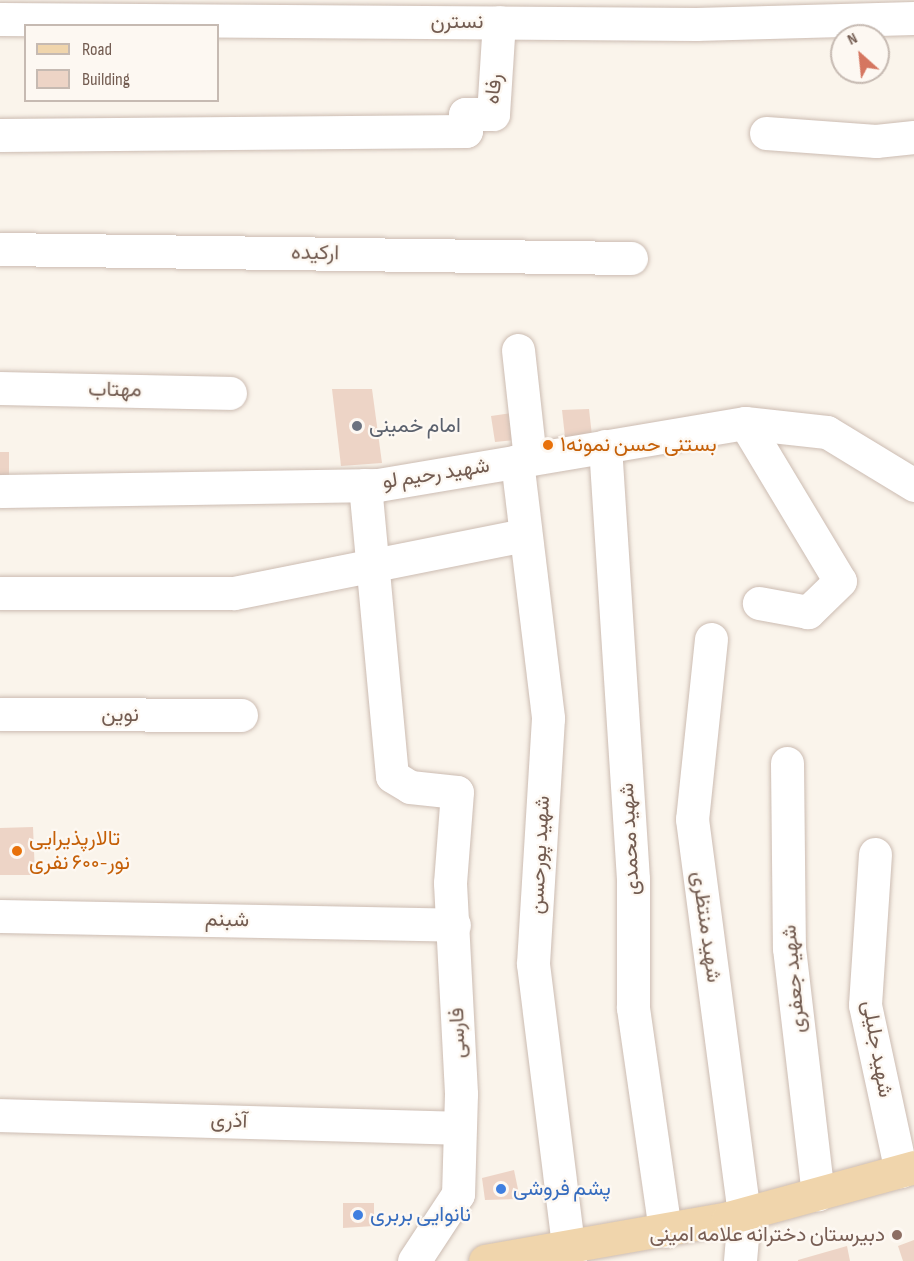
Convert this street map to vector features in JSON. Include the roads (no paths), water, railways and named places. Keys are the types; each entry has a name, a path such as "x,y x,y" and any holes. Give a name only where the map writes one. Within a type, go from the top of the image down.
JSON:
{"main road":[{"path":"485,1261 569,1255 744,1214 907,1169"}],"street":[{"name":"نسترن","path":"0,19 499,22 556,11 713,12 914,18"},
{"name":"رفاه","path":"0,135 466,131 465,114 494,114 499,22"},
{"path":"766,133 876,141 914,137"},
{"name":"ارکیده","path":"0,249 631,258"},
{"name":"شهید پورحسن","path":"518,350 524,460 524,535 548,718 533,964 569,1255"},
{"name":"مهتاب","path":"0,388 230,393"},
{"path":"745,423 840,581 808,612 759,603"},
{"name":"شهید رحیم لو","path":"0,491 365,485 745,423 827,432 914,485"},
{"name":"شهید محمدی","path":"605,446 633,879 633,1008 665,1231"},
{"path":"365,485 373,568"},
{"path":"0,593 234,593 373,568 524,535"},
{"name":"فارسی","path":"373,568 392,776 410,787 456,792 450,883 454,925 458,1194 414,1261"},
{"name":"شهید منتظری","path":"711,639 692,819 744,1214 740,1261"},
{"name":"نوین","path":"0,714 241,716"},
{"name":"شهید جعفری","path":"787,763 789,948 818,1194"},
{"name":"شهید جلیلی","path":"875,854 865,1005 907,1169"},
{"name":"شبنم","path":"0,916 454,925"},
{"name":"آذری","path":"0,1115 458,1128"}],"place":[{"name":"امام خمینی","path":"357,426"},
{"name":"بستنی حسن نمونه۱","path":"548,445"},
{"name":"تالارپذیرایی نور-۶۰۰ نفری","path":"17,851"},
{"name":"پشم فروشی","path":"501,1189"},
{"name":"نانوایی بربری","path":"358,1215"},
{"name":"دبیرستان دخترانه علامه امینی","path":"897,1235"}]}
